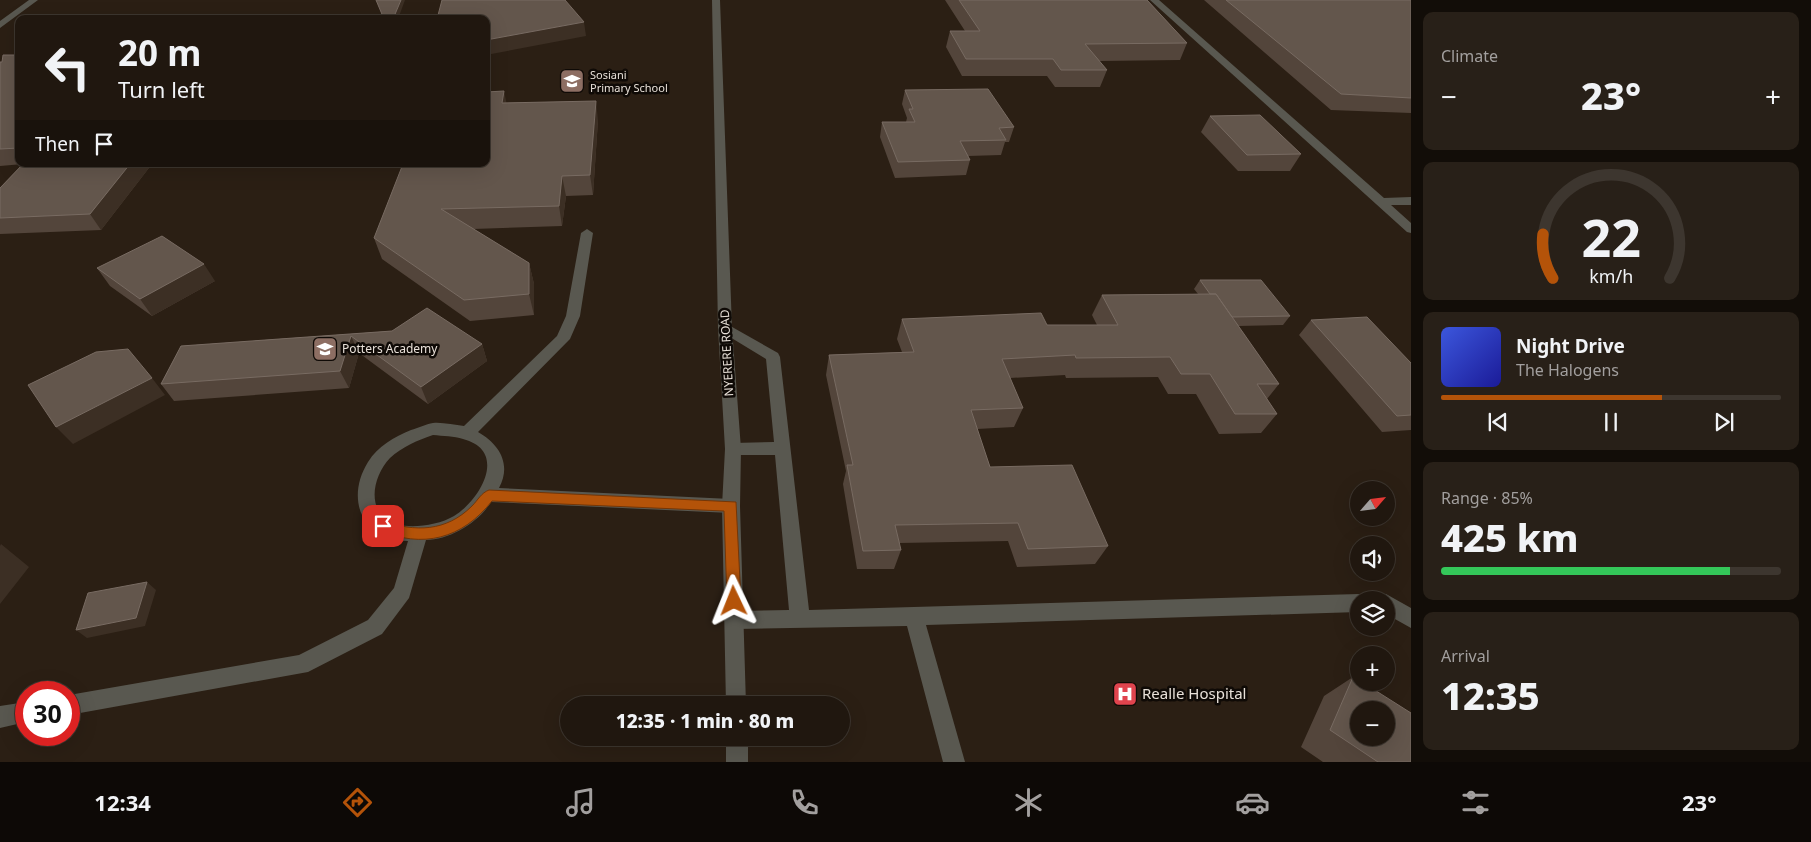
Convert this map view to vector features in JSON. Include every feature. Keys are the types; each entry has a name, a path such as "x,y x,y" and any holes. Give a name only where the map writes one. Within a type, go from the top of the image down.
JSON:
{"street":[{"path":"0,25 34,0"},
{"name":"NYERERE ROAD","path":"716,0 725,328 733,449 731,506 736,696"},
{"path":"1154,0 1411,229"},
{"path":"1380,202 1411,201"},
{"path":"468,432 563,339 573,316 587,233"},
{"path":"725,328 773,357 800,620"},
{"path":"433,429 451,429 468,432 482,440 492,450 496,479 489,495 477,510 460,523 440,531 419,535 399,533 383,526 370,516 365,501 365,486 370,470 397,443 433,429"},
{"path":"733,449 782,448"},
{"path":"489,495 731,506"},
{"path":"80,703 301,665 375,626 402,592 419,535"},
{"path":"735,620 914,617 1350,603"},
{"path":"1395,609 1411,620"},
{"path":"914,617 954,762"},
{"path":"0,716 15,714"},
{"path":"737,746 738,762"}],"building":[{"path":"376,0 401,0 395,15 382,15"},
{"path":"442,0 565,0 584,22 490,39 490,15 438,15"},
{"path":"959,0 1147,0 1187,43 1085,44 1107,70 1061,70 1053,59 966,59 950,31 980,31"},
{"path":"1226,0 1411,0 1411,98 1341,94"},
{"path":"3,55 15,55 15,148 0,149 0,62 2,62"},
{"path":"988,89 1014,127 999,128 1006,140 960,141 970,160 898,162 882,122 915,122 909,109 913,109 905,90"},
{"path":"504,91 502,103 596,101 590,175 562,176 559,206 441,209 529,263 529,294 464,300 374,238 402,167 490,167 490,92"},
{"path":"1260,115 1301,154 1247,155 1210,116"},
{"path":"20,167 128,167 90,214 0,218 0,188"},
{"path":"162,236 204,264 140,299 97,268"},
{"path":"1200,280 1261,280 1290,316 1232,317 1216,294 1210,294"},
{"path":"1216,294 1279,384 1257,384 1277,414 1235,414 1210,374 1181,374 1170,357 1076,358 1075,355 1002,359 1023,408 971,410 990,467 1072,465 1108,546 1028,549 1018,523 895,525 901,550 863,551 847,465 853,465 829,355 914,352 902,319 1041,313 1047,325 1118,325 1102,295"},
{"path":"427,308 482,344 421,387 351,336 340,371 161,384 181,346 392,331"},
{"path":"1367,317 1411,363 1411,415 1397,416 1311,320"},
{"path":"128,349 152,378 56,427 28,385 96,352"},
{"path":"147,582 136,618 76,630 88,593"},
{"path":"1350,684 1350,691 1376,691 1392,701 1350,701 1350,743 1330,730"},
{"path":"1395,703 1411,713 1411,762 1378,762 1354,746 1395,746"}],"place":[{"name":"Sosiani Primary School","path":"572,81"},
{"name":"Potters Academy","path":"325,349"},
{"name":"Realle Hospital","path":"1125,694"}],"route":[{"path":"383,526 399,533 419,535 440,531 460,523 477,510 489,495 731,506 734,601"}]}
